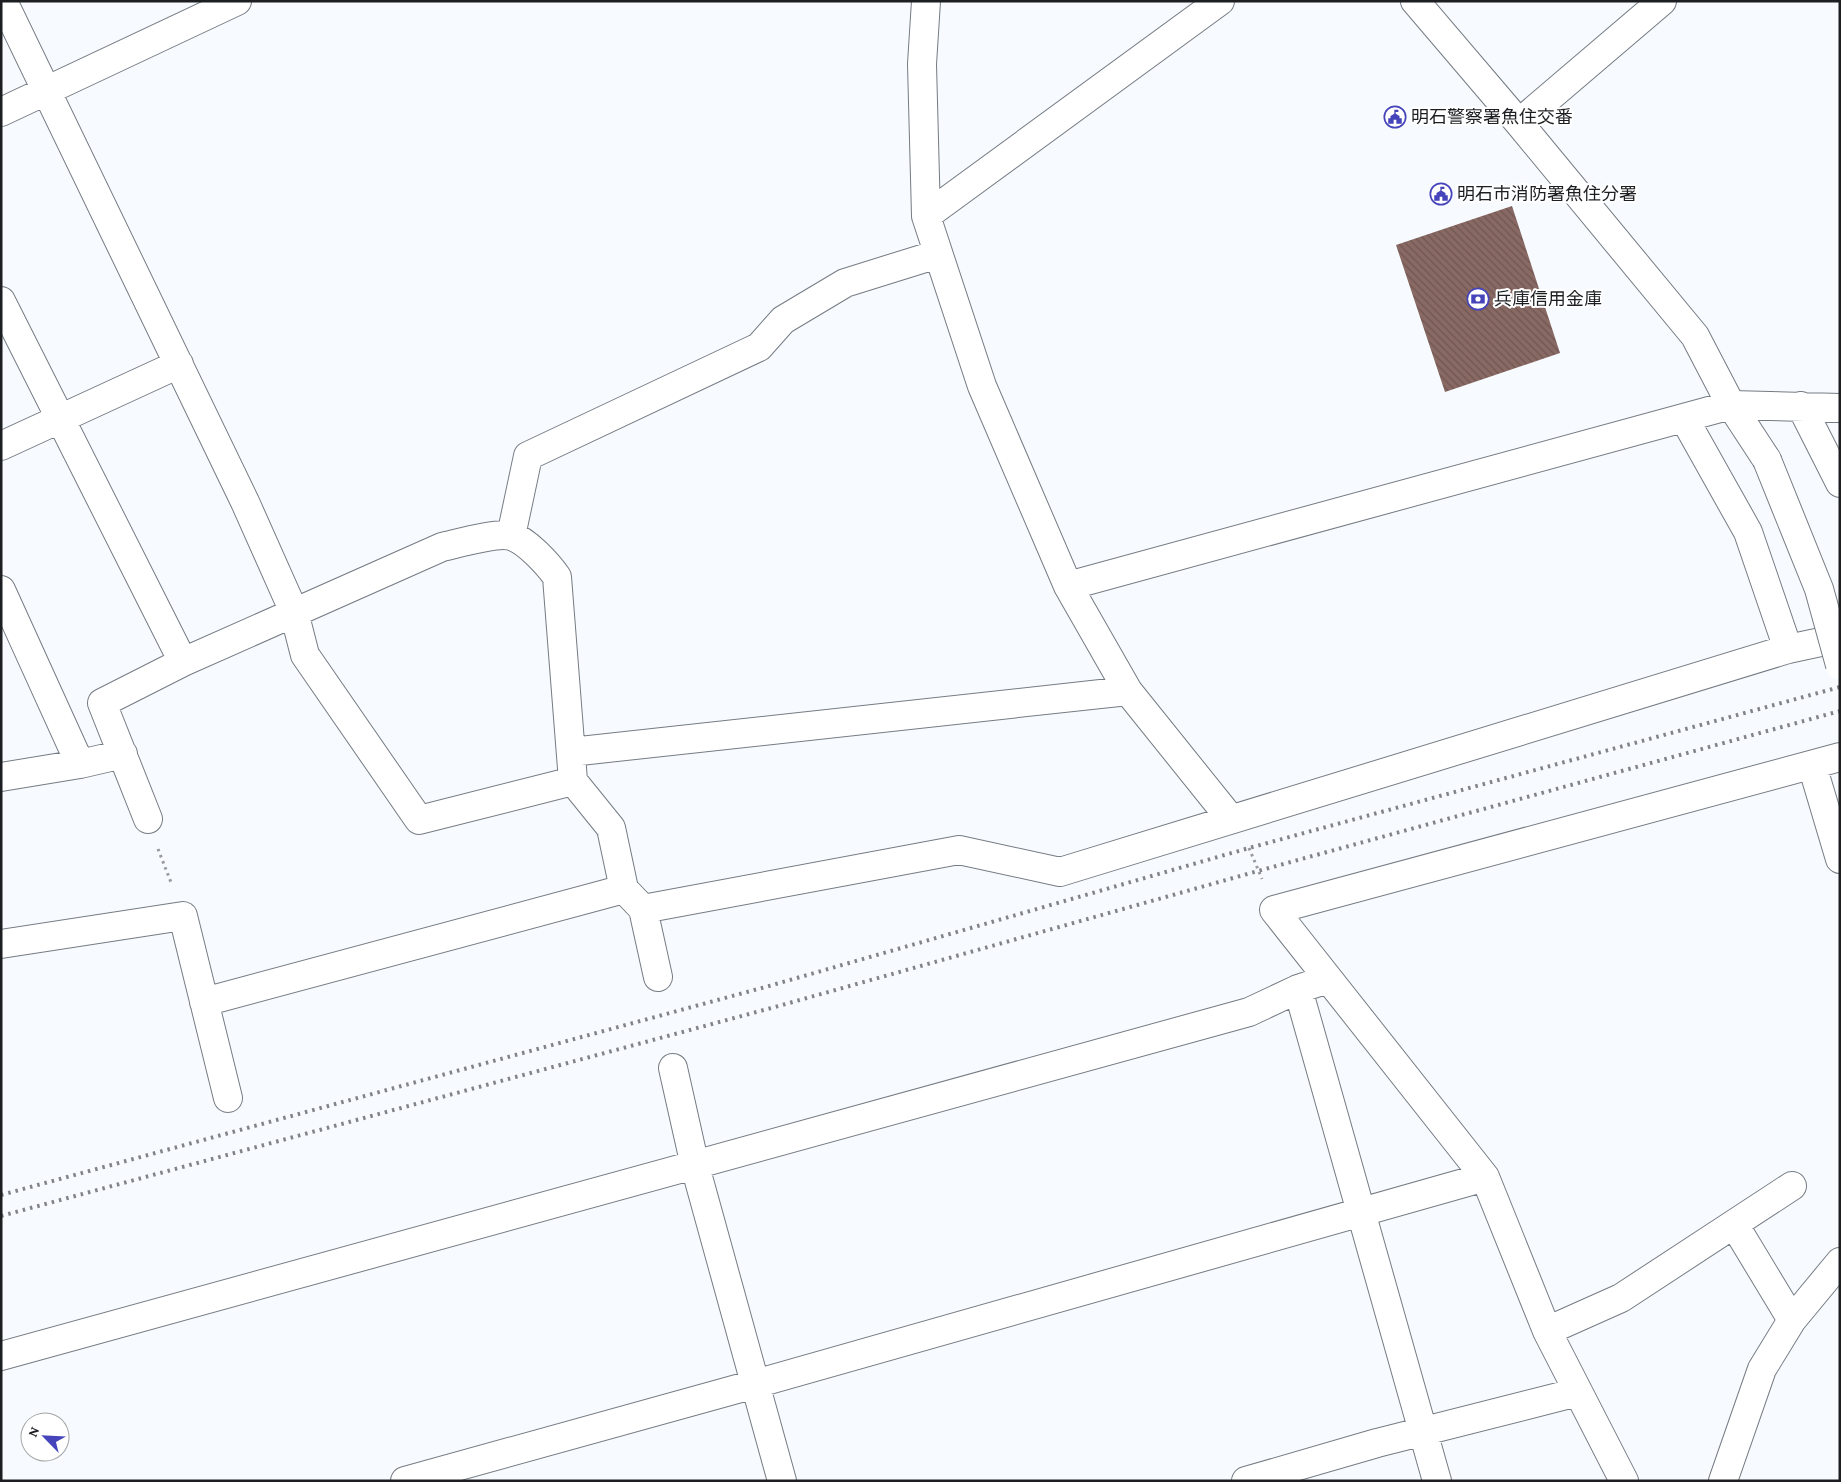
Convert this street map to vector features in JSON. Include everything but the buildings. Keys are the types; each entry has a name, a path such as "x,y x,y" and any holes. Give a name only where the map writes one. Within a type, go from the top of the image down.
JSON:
{"street":[{"path":"3,1 245,502 294,612 305,655 419,820 573,781"},
{"path":"1,112 237,1"},
{"path":"926,1 922,64 926,216 982,386 1068,586 1128,691 1230,818"},
{"path":"926,216 1220,1"},
{"path":"1415,1 1519,123 1695,336 1731,405 1767,460 1819,589 1840,664"},
{"path":"1519,123 1662,1"},
{"path":"511,536 528,456 759,347 783,320 845,283 938,254"},
{"path":"1,301 183,662"},
{"path":"1,446 179,364"},
{"path":"1068,586 1731,405 1840,408"},
{"path":"1801,406 1840,483"},
{"path":"1684,418 1748,532 1788,649"},
{"path":"148,819 102,703 183,662 442,547 484,538 511,536 544,558 557,577 573,781 611,828 624,889 643,909 658,977"},
{"path":"1,590 80,764"},
{"path":"643,909 958,850 1060,872 1230,818 1788,649 1840,638"},
{"path":"571,752 1128,691"},
{"path":"1,777 80,764 123,754"},
{"path":"1624,1481 1547,1331 1485,1177 1274,910 1840,757"},
{"path":"1812,765 1840,859"},
{"path":"204,1002 624,889"},
{"path":"1,944 183,916 228,1098"},
{"path":"1,1356 1249,1012 1298,989 1328,979"},
{"path":"1298,989 1437,1481"},
{"path":"673,1068 695,1166 782,1481"},
{"path":"405,1481 1361,1214 1485,1177"},
{"path":"1547,1331 1621,1298 1792,1186"},
{"path":"1734,1224 1792,1320"},
{"path":"1723,1481 1762,1368 1792,1320 1840,1262"},
{"path":"1246,1481 1424,1431 1578,1392"}],"path":[{"path":"1230,818 1249,848 1274,910"},
{"path":"148,819 183,916"}],"railway":[{"path":"1,1195 769,986 1249,848 1840,687"},
{"path":"1,1216 775,1007 1258,871 1840,711"}],"place":[{"name":"明石警察署魚住交番","path":"1395,117"},
{"name":"明石市消防署魚住分署","path":"1441,194"},
{"name":"兵庫信用金庫","path":"1478,299"}]}
